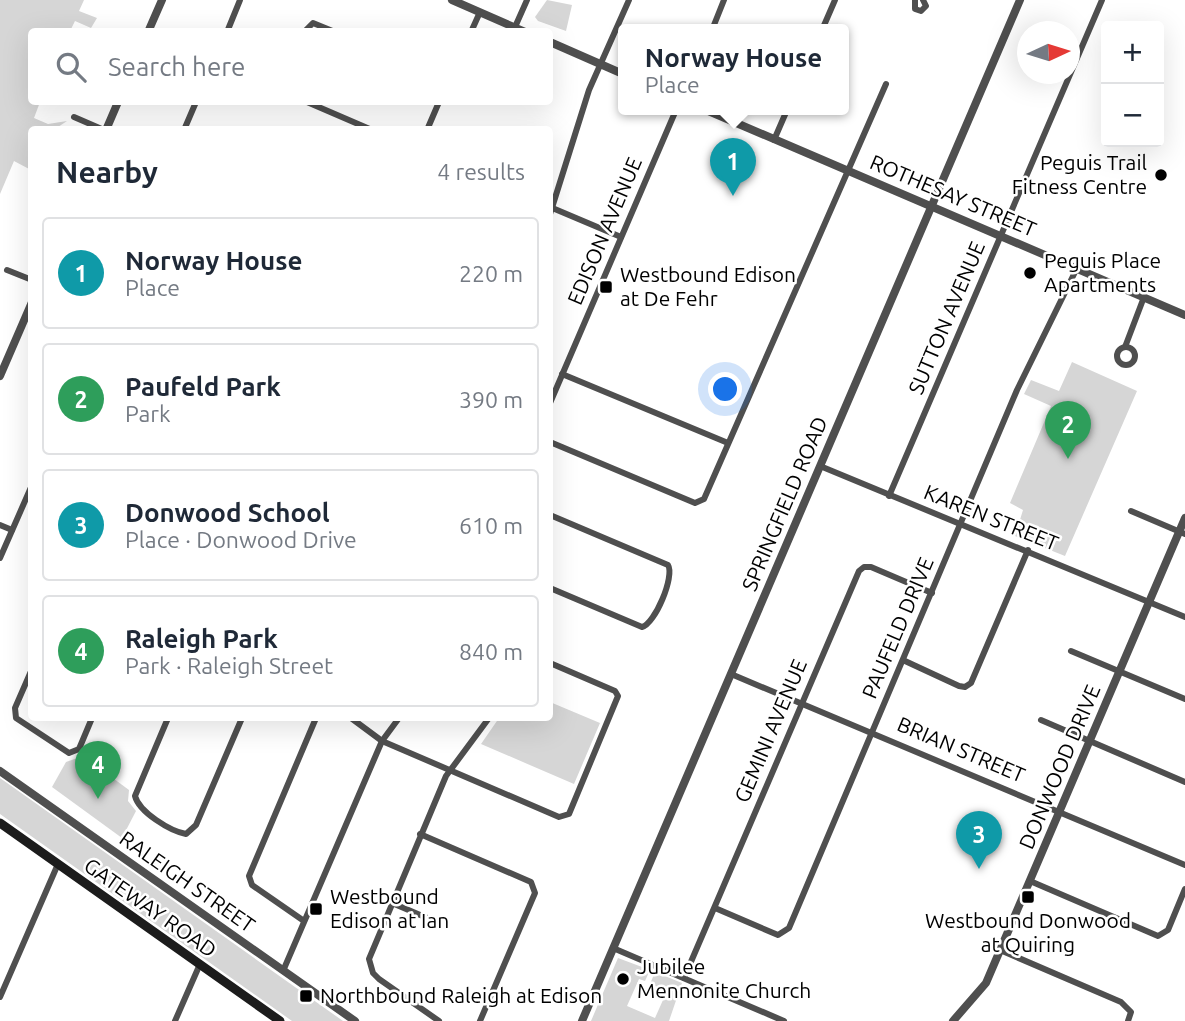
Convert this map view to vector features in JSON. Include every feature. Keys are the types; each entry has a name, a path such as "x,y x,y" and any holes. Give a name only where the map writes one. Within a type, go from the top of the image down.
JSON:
{"main road":[{"name":"GATEWAY ROAD","path":"0,823 280,1021"}],"street":[{"path":"150,28 162,0"},
{"path":"229,28 240,0"},
{"path":"452,0 515,27 527,0"},
{"path":"618,24 629,0"},
{"path":"714,24 724,0"},
{"path":"825,24 835,0"},
{"path":"915,0 915,9 921,11 926,6 923,0"},
{"name":"SPRINGFIELD ROAD","path":"582,1021 1020,0"},
{"name":"SUTTON AVENUE","path":"889,496 1102,0"},
{"path":"473,28 480,12"},
{"path":"308,28 313,23 325,28"},
{"path":"553,200 589,90 618,25"},
{"path":"553,43 618,72"},
{"path":"553,443 695,503 704,499 756,386 886,84"},
{"path":"107,126 117,105"},
{"path":"186,126 196,105"},
{"path":"314,105 363,126"},
{"path":"429,126 438,105"},
{"name":"EDISON AVENUE","path":"553,396 674,115"},
{"name":"ROTHESAY STREET","path":"717,115 1185,315"},
{"path":"774,140 785,115"},
{"path":"74,117 95,126"},
{"path":"347,126 349,120"},
{"path":"553,210 621,237"},
{"name":"PAUFELD DRIVE","path":"715,908 775,934 787,931 905,661 1031,358 1077,268"},
{"path":"7,270 28,278"},
{"path":"1125,347 1144,297"},
{"path":"0,376 4,358 28,310"},
{"path":"562,374 728,443"},
{"name":"KAREN STREET","path":"820,466 1185,617"},
{"path":"0,558 28,494"},
{"path":"1131,511 1182,533"},
{"path":"553,516 668,565 671,575 651,622 642,627 553,589"},
{"name":"DONWOOD DRIVE","path":"953,1021 981,992 1149,602 1182,533 1185,518"},
{"path":"0,525 12,530"},
{"path":"905,661 958,686 965,687 971,682 1028,550"},
{"name":"GEMINI AVENUE","path":"684,978 859,572 864,567 932,593"},
{"path":"1071,651 1185,699"},
{"path":"355,721 382,741 559,817 565,817 569,814 618,696 615,691 553,664"},
{"name":"BRIAN STREET","path":"731,674 1185,865"},
{"path":"28,678 15,708 16,718 63,751 74,752 91,721"},
{"path":"1041,720 1185,782"},
{"path":"168,721 135,796 138,805 177,832 186,834 196,825 242,721"},
{"path":"303,921 251,885 249,876 315,721"},
{"path":"283,971 382,741 396,721"},
{"path":"439,1021 379,979 370,966 370,953 420,834 451,771 487,721"},
{"name":"RALEIGH STREET","path":"0,771 355,1021"},
{"path":"420,834 531,882 535,887 535,893 480,1021"},
{"path":"0,997 58,864"},
{"path":"1030,881 1158,936 1168,930 1185,889"},
{"path":"392,903 439,923"},
{"path":"613,948 784,1021"},
{"path":"1000,950 1122,1002 1131,1012 1128,1021"},
{"path":"175,1021 200,964"}],"shaded area":[{"path":"0,0 84,0 79,11 97,18 91,28 75,21 72,28 28,28 28,105 39,105 34,118 48,124 67,121 60,126 28,126 28,168 14,161 0,194"},
{"path":"547,0 572,5 566,31 538,21 535,17"},
{"path":"1072,362 1137,391 1065,556 1015,536 1023,510 1010,503 1051,406 1024,394 1031,380 1059,391"},
{"path":"553,703 600,723 574,784 481,744 497,721 553,721"},
{"path":"83,756 129,790 128,801 136,811 122,838 52,787 66,762"},
{"path":"0,778 343,1021 292,1021 0,814"},
{"path":"618,958 650,970 645,981 639,979 627,1006 655,1018 667,991 650,984 655,972 682,983 669,1021 591,1021"}],"place":[{"name":"Peguis Trail Fitness Centre","path":"1161,175"},
{"name":"Norway House","path":"733,196"},
{"name":"Peguis Place Apartments","path":"1030,273"},
{"name":"Westbound Edison at De Fehr","path":"606,287"},
{"name":"Paufeld Park","path":"1068,459"},
{"name":"Raleigh Park","path":"98,799"},
{"name":"Donwood School","path":"979,869"},
{"name":"Westbound Donwood at Quiring","path":"1028,897"},
{"name":"Westbound Edison at Ian","path":"316,909"},
{"name":"Jubilee Mennonite Church","path":"623,979"},
{"name":"Northbound Raleigh at Edison","path":"306,996"}]}
